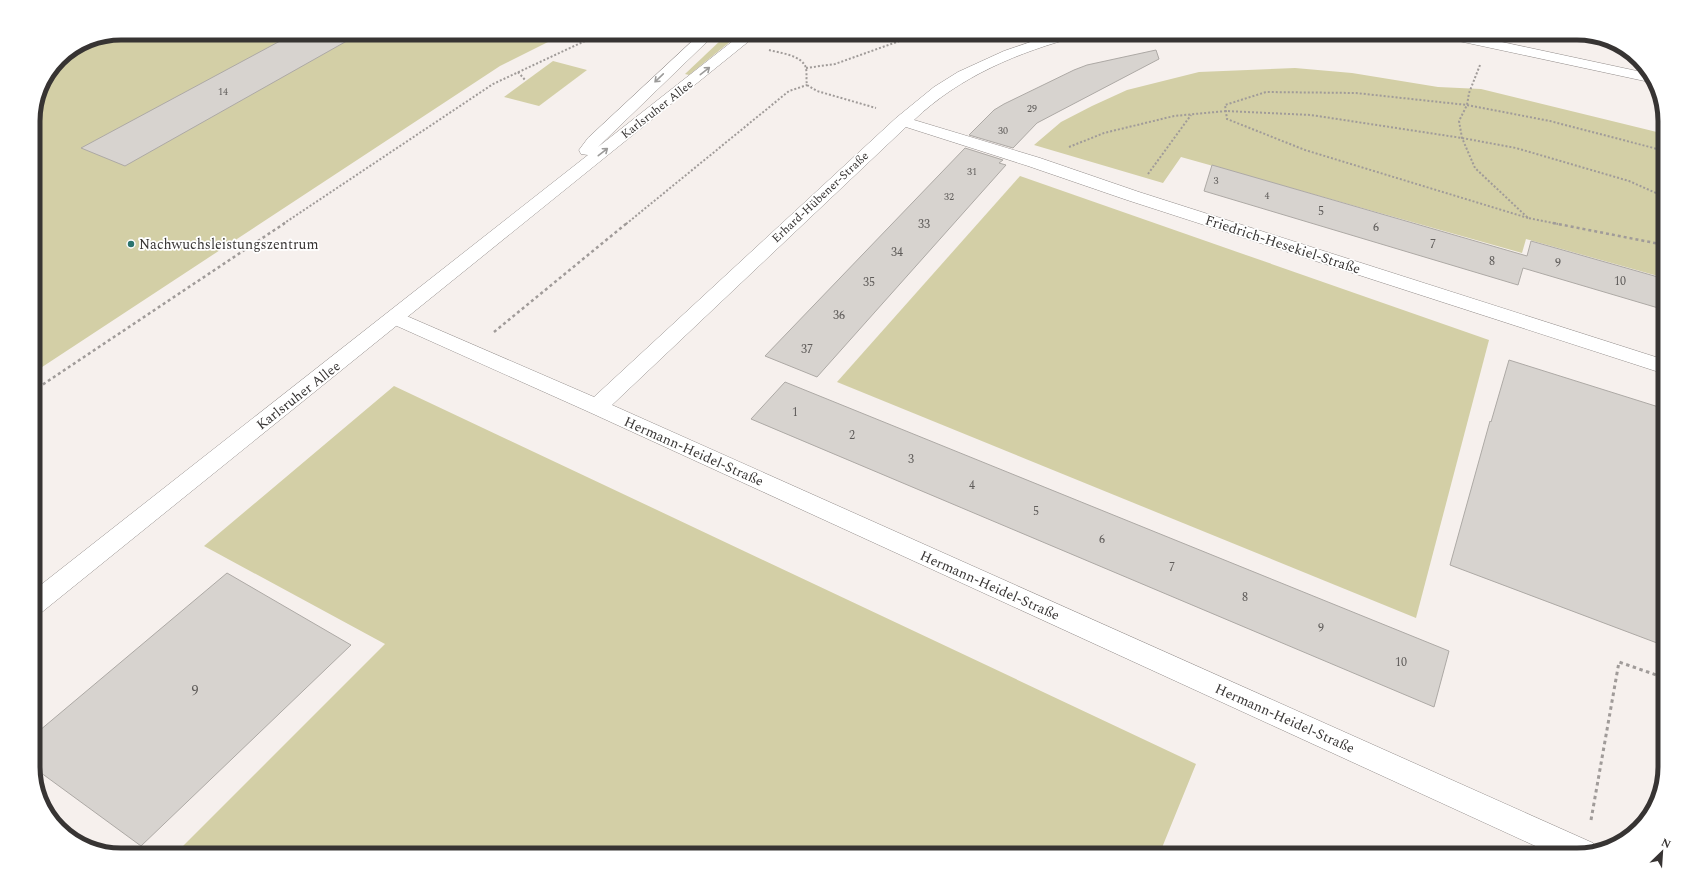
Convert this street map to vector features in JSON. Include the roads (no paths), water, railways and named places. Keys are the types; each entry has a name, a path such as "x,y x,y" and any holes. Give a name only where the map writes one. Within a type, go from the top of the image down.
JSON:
{"street":[{"name":"Karlsruher Allee","path":"561,185 594,141 701,40"},
{"name":"Karlsruher Allee","path":"40,599 743,40"},
{"name":"Erhard-Hübener-Straße","path":"596,407 908,116 947,85 995,60 1045,40"},
{"path":"1498,40 1645,77"},
{"name":"Friedrich-Hesekiel-Straße","path":"908,116 1133,196 1658,365"},
{"name":"Hermann-Heidel-Straße","path":"395,318 596,407 1572,848"}],"place":[{"name":"Nachwuchsleistungszentrum","path":"131,244"}]}
